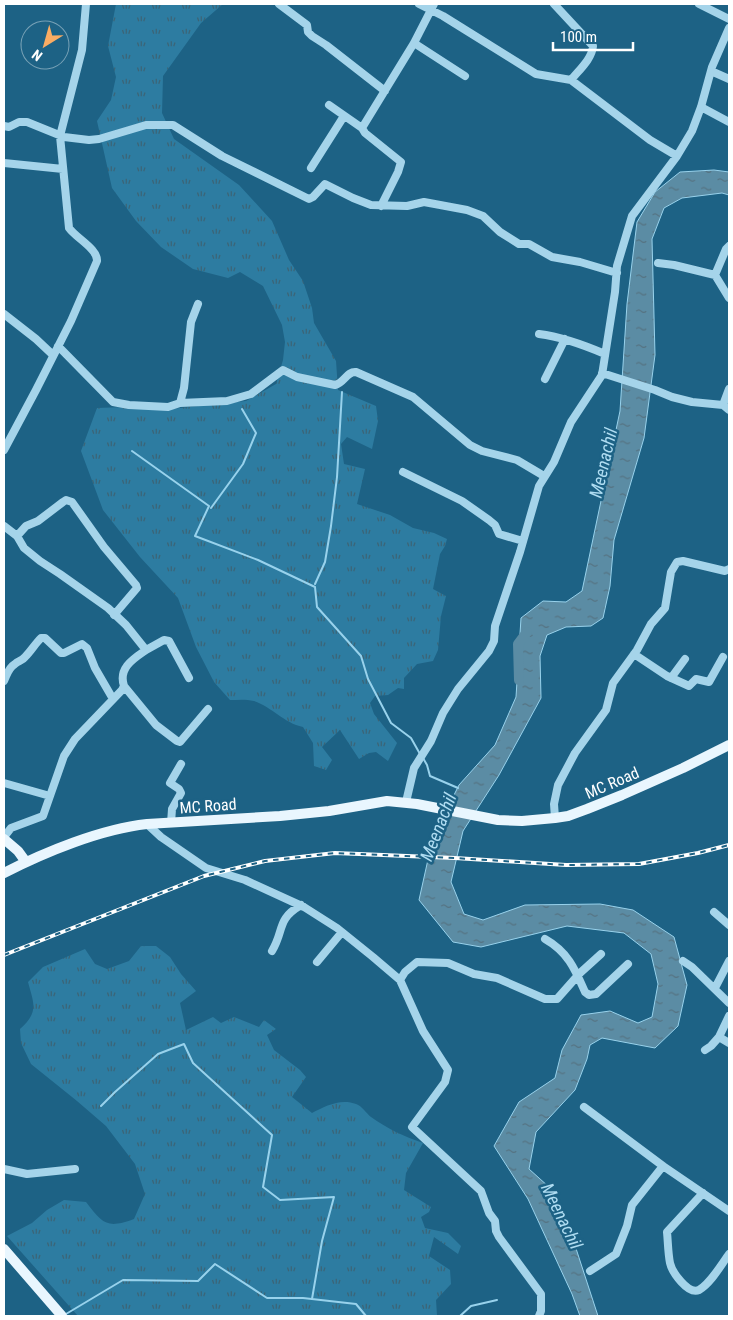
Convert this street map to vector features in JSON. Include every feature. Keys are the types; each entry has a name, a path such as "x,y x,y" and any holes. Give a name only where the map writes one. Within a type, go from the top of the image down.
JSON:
{"main road":[{"name":"MC Road","path":"4,873 26,862 101,834 128,826 147,824 280,816 329,811 388,801 406,802 498,820 522,821 568,816 622,795 729,745"},
{"path":"4,838 18,850 26,862"},
{"path":"4,1249 61,1315"}],"street":[{"path":"4,450 7,438 71,321 98,256 73,234 69,228 60,136 82,50 86,4"},
{"path":"279,4 307,25 308,32 312,36 385,91"},
{"path":"419,4 432,7 443,16 536,74 571,80 650,140 677,156"},
{"path":"554,4 593,46 593,52 588,60 571,80"},
{"path":"700,4 729,19"},
{"path":"362,128 414,43 432,7"},
{"path":"406,802 412,775 448,704 472,670 489,651 494,641 495,626 523,541 535,494 554,462 571,422 602,373 615,292 617,266 632,216 677,156 692,131 711,71 729,28"},
{"path":"414,43 465,76"},
{"path":"711,71 729,79"},
{"path":"329,105 362,128 365,133 401,162 381,206"},
{"path":"701,107 729,122"},
{"path":"311,168 344,116"},
{"path":"4,126 9,127 19,122 27,122 60,136 89,140 99,139 146,125 173,125 222,156 309,199 325,184 371,205 407,206 424,202 467,210 483,216 500,232 519,244 529,244 552,257 580,262 616,273"},
{"path":"4,163 63,170"},
{"path":"715,275 729,246"},
{"path":"658,263 715,275 729,298"},
{"path":"180,403 184,388 191,322 198,304"},
{"path":"4,314 54,355"},
{"path":"540,334 565,339 605,354"},
{"path":"545,379 565,339"},
{"path":"58,346 113,402 168,407 180,403 227,401 251,394 283,370 297,377 335,384 340,383 350,373 356,372 413,397 470,446 517,460 544,476"},
{"path":"602,373 672,397 726,408 729,389"},
{"path":"404,472 462,501 489,520 499,534 523,541"},
{"path":"17,536 26,526 38,521 66,500 72,502 104,547 136,585 137,588 114,615"},
{"path":"4,526 17,536 24,548 40,561 97,600 126,626 146,650"},
{"path":"555,818 554,804 558,785 575,753 606,710 613,683 645,638 651,624 665,608 671,572 677,562 683,561 725,571 729,569"},
{"path":"4,681 12,666 25,657 36,642 42,638 61,653 82,644 87,648 95,668 113,699"},
{"path":"189,678 169,641 164,640 128,663 123,670 122,680 124,686 156,725 180,742 208,709"},
{"path":"634,654 671,678 689,686 696,679 709,682 723,658"},
{"path":"671,678 684,659"},
{"path":"4,838 11,828 43,816 64,756 75,739 124,686"},
{"path":"171,823 172,809 181,793 170,782 181,764"},
{"path":"4,783 50,796"},
{"path":"147,824 206,868 245,880 301,905 342,932 400,980 423,1031 448,1070 445,1082 412,1127 481,1191 489,1213 495,1221 499,1237 541,1294 541,1311 539,1316"},
{"path":"272,951 279,939 280,927 288,913 301,905"},
{"path":"714,912 729,925"},
{"path":"317,962 342,932"},
{"path":"545,939 568,958 574,966 585,992 590,995 596,994 628,964"},
{"path":"400,980 405,972 417,962 448,963 474,974 497,978 536,996 550,1000 556,999 601,954"},
{"path":"683,961 715,988 729,1003"},
{"path":"715,988 729,961"},
{"path":"705,1050 719,1036 729,1016"},
{"path":"719,1036 729,1042"},
{"path":"584,1106 663,1166 729,1211"},
{"path":"590,1271 616,1254 627,1226 632,1205 663,1166"},
{"path":"4,1170 27,1174 75,1169"},
{"path":"703,1193 667,1232 672,1266 686,1287 692,1291 697,1290 710,1279 729,1254"}],"green space":[{"path":"116,4 223,4 201,23 163,76 162,113 174,139 239,185 272,221 289,260 303,281 312,308 314,323 336,361 338,390 376,406 378,421 372,449 347,437 341,444 344,464 365,469 357,504 390,515 413,528 434,533 447,539 440,554 433,589 446,596 441,616 438,650 433,661 417,664 404,678 404,689 398,688 388,695 375,696 370,703 374,714 397,743 388,761 376,752 369,753 359,759 340,730 322,747 332,760 326,770 314,766 313,743 303,727 290,722 254,701 230,700 214,682 196,647 178,598 140,557 103,510 81,451 97,408 126,407 161,410 246,401 276,384 283,360 285,342 282,325 263,286 240,272 228,278 193,269 161,247 136,221 112,188 97,121 111,100 116,77 108,46"},
{"path":"141,946 156,946 170,957 181,974 196,991 180,1003 186,1030 213,1017 221,1023 234,1017 259,1027 264,1020 276,1029 267,1035 274,1050 306,1077 292,1097 312,1113 339,1102 350,1102 360,1106 371,1117 389,1128 423,1143 406,1173 404,1190 431,1207 429,1212 421,1217 425,1228 448,1233 461,1246 458,1254 434,1237 429,1256 450,1270 451,1284 436,1300 437,1316 78,1316 7,1236 32,1223 47,1210 64,1200 86,1202 106,1223 118,1224 134,1219 145,1194 135,1164 106,1126 31,1064 21,1043 20,1029 30,1018 33,1007 28,982 43,967 85,949 95,964 107,969 129,961"}],"water":[{"path":"714,170 729,172 729,195 722,193 682,198 664,208 652,239 655,355 644,438 614,540 610,586 603,618 591,626 566,627 547,635 540,656 541,698 499,775 463,831 451,882 464,914 483,920 525,905 600,904 633,910 674,937 687,985 678,1026 655,1048 602,1038 590,1045 587,1059 575,1090 536,1132 529,1169 549,1187 569,1227 598,1316 580,1316 572,1294 528,1199 494,1146 519,1102 555,1078 562,1050 581,1015 610,1011 638,1023 652,1017 658,984 651,954 624,933 567,926 481,947 453,942 419,900 433,837 459,785 495,745 516,697 521,618 543,601 566,602 582,591 620,411 627,304 637,222 655,192 680,172"}],"waterway":[{"path":"315,584 325,562 331,526 337,477 342,392"},
{"path":"211,508 243,464 256,433 242,409"},
{"path":"132,451 209,506 195,536 258,560 315,587 317,607 361,656 368,679 391,723 411,738 420,754"},
{"name":"Meenachil","path":"519,680 518,644 527,632"},
{"path":"423,758 430,776 458,788"},
{"path":"101,1106 158,1054 184,1044 193,1063 272,1135 263,1187 280,1200 334,1197 322,1241 312,1299"},
{"path":"66,1314 123,1280 198,1281 215,1264 267,1298 303,1298 356,1304 366,1316"},
{"path":"460,1316 471,1306 497,1300"}],"railway":[{"path":"4,955 204,876 265,861 335,853 566,865 639,864 729,845"}]}
